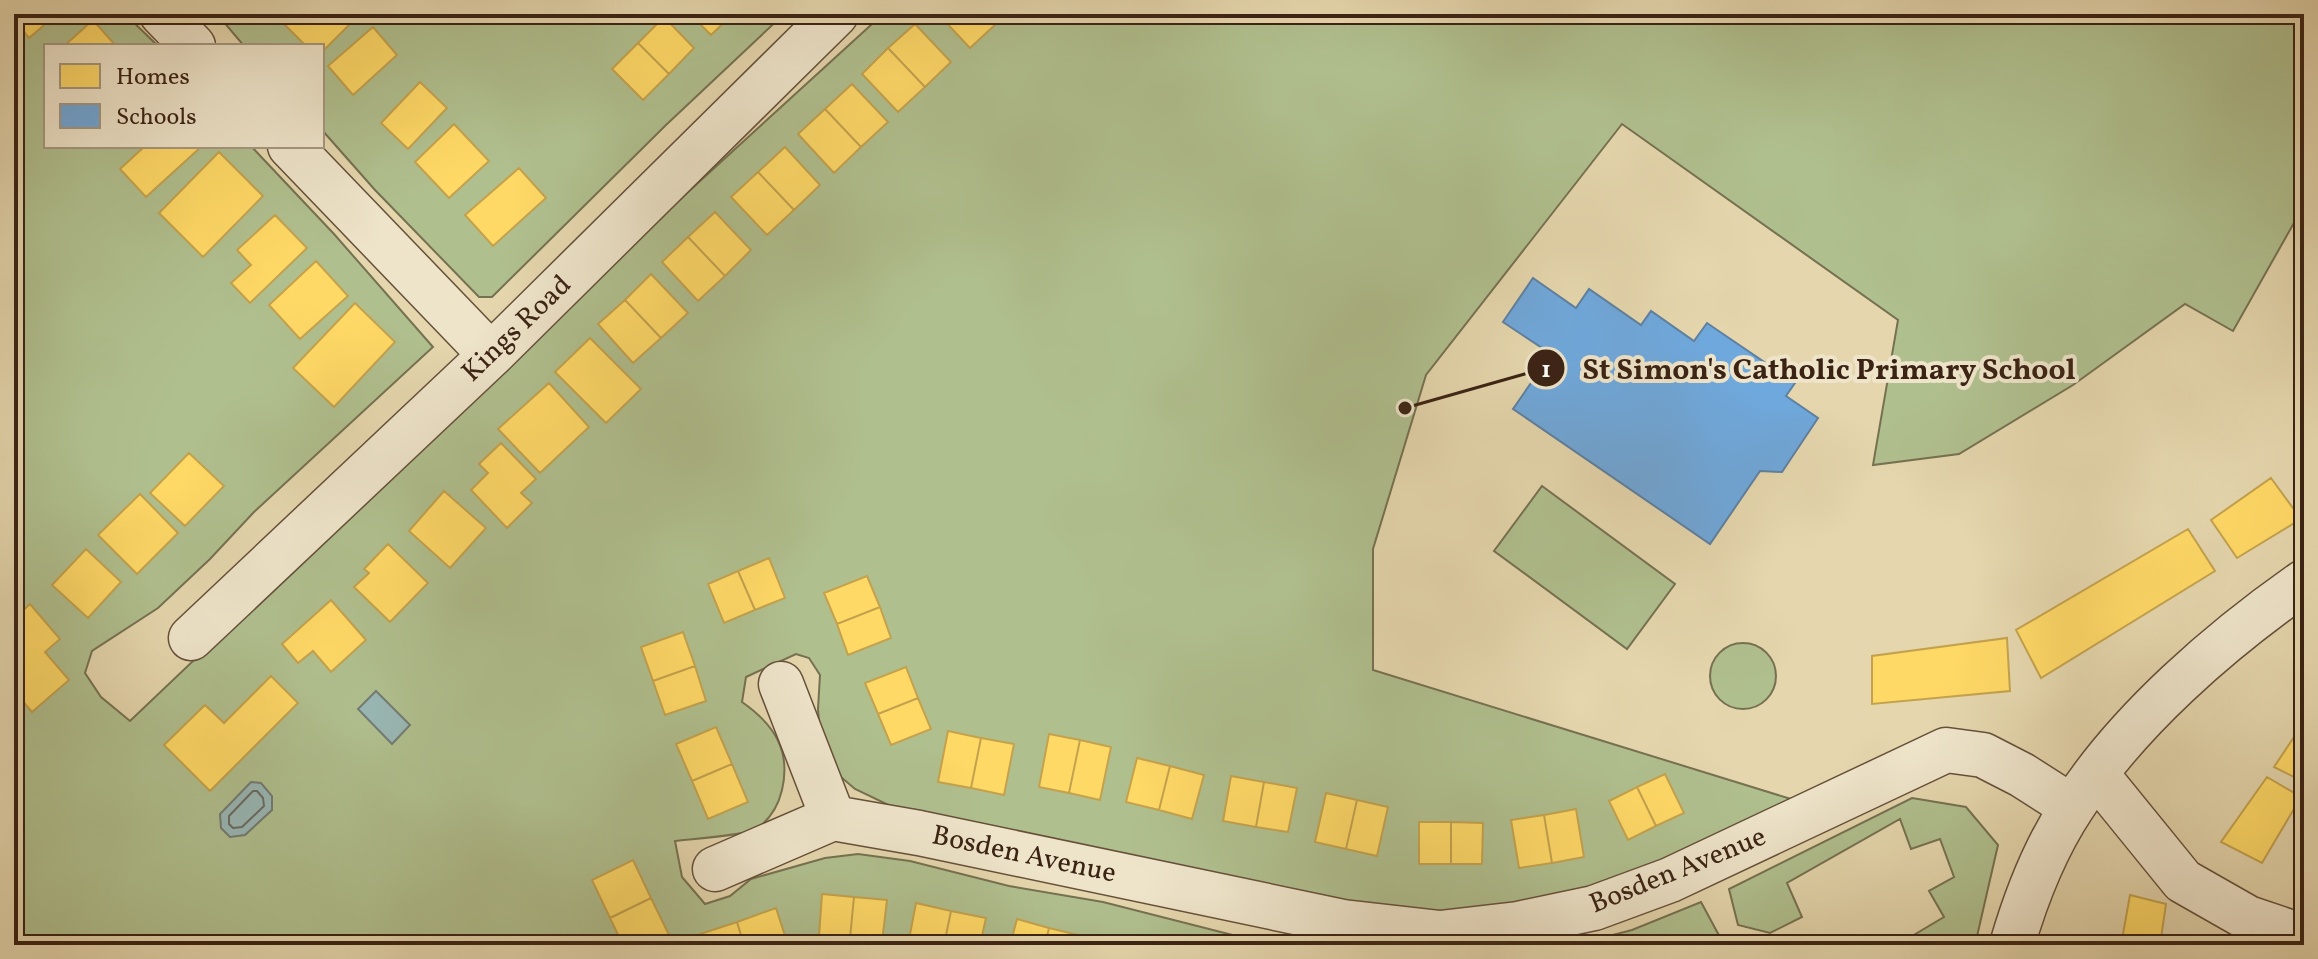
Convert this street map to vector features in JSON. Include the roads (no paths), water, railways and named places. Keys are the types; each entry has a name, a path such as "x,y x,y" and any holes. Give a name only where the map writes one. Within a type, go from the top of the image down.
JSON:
{"street":[{"path":"162,14 191,44"},
{"name":"Kings Road","path":"191,638 491,355 836,14"},
{"path":"292,148 491,355"},
{"path":"2012,945 2027,895 2084,791 2150,712 2211,652 2304,582"},
{"path":"715,869 833,818 781,684"},
{"name":"Bosden Avenue","path":"833,818 934,836 1343,922 1440,933 1518,924 1594,908 1693,870 1868,788 1894,772 1946,750 1983,755 2022,775 2084,791 2243,931 2304,937"}],"water":[{"path":"376,691 410,725 392,744 358,709"},
{"path":"251,782 261,783 272,796 272,810 245,835 230,837 221,828 220,814"}],"place":[{"name":"St Simon's Catholic Primary School","path":"1405,408"}]}
